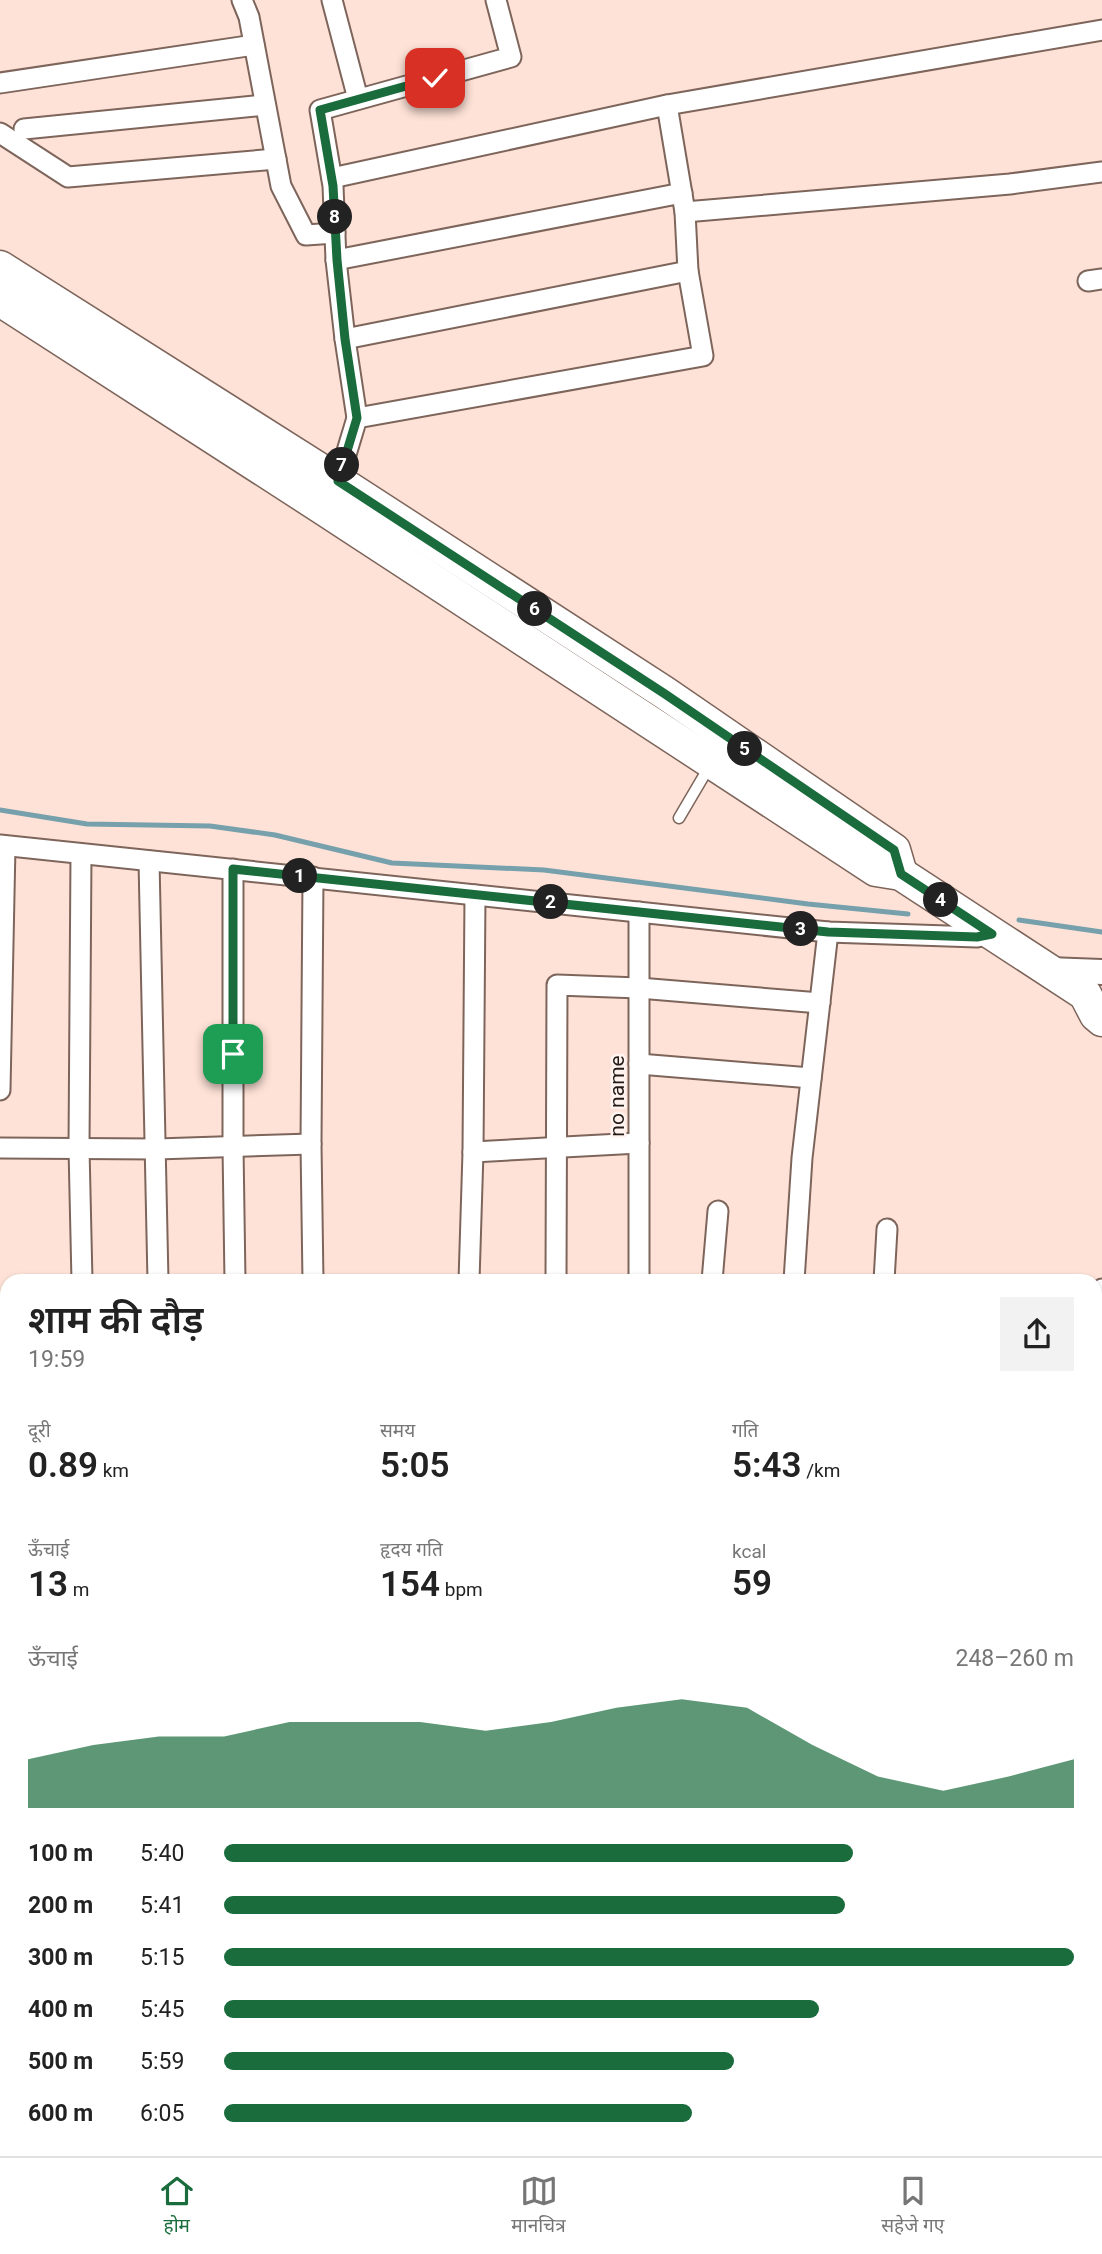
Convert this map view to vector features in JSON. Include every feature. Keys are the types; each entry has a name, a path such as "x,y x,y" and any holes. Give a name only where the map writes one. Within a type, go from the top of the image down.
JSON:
{"main road":[{"path":"0,267 471,568 720,749 876,870 901,874 1048,970 1096,986 1096,1015 1102,1020"},
{"path":"0,300 453,593 720,749"},
{"path":"453,593 471,568"}],"street":[{"path":"242,0 249,17 281,186 306,235 335,233"},
{"path":"332,0 358,99"},
{"path":"321,507 338,481 357,418 345,339 332,178 320,110 510,57 496,0"},
{"path":"332,178 667,105 1102,30"},
{"path":"0,83 254,45"},
{"path":"24,129 265,105"},
{"path":"357,418 703,356 688,271 683,202 667,105"},
{"path":"0,133 68,177 276,159"},
{"path":"337,260 683,202 1010,184 1102,172"},
{"path":"345,339 688,271"},
{"path":"0,1090 2,845 828,932 977,937 992,934"},
{"path":"81,854 79,1148 82,1274"},
{"path":"149,861 158,1274"},
{"path":"233,869 235,1274"},
{"path":"313,877 313,1274"},
{"path":"469,1274 475,894"},
{"name":"no name","path":"639,912 639,1274"},
{"path":"794,1274 802,1158 828,932"},
{"path":"556,1274 556,985 639,988 820,1003"},
{"path":"639,1064 811,1078"},
{"path":"472,1152 639,1143"},
{"path":"0,1148 157,1149 311,1144"},
{"path":"713,1274 718,1210"},
{"path":"884,1274 887,1229"}],"lane":[{"path":"679,818 720,749"}],"waterway":[{"path":"0,810 87,824 210,826 275,835 392,863 544,870 908,914"},
{"path":"1019,920 1102,932"}],"route":[{"path":"233,1054 233,869 828,932 977,937 992,934 901,874 894,850 665,694 338,481 357,418 345,339 333,186 320,110 435,78"}]}
